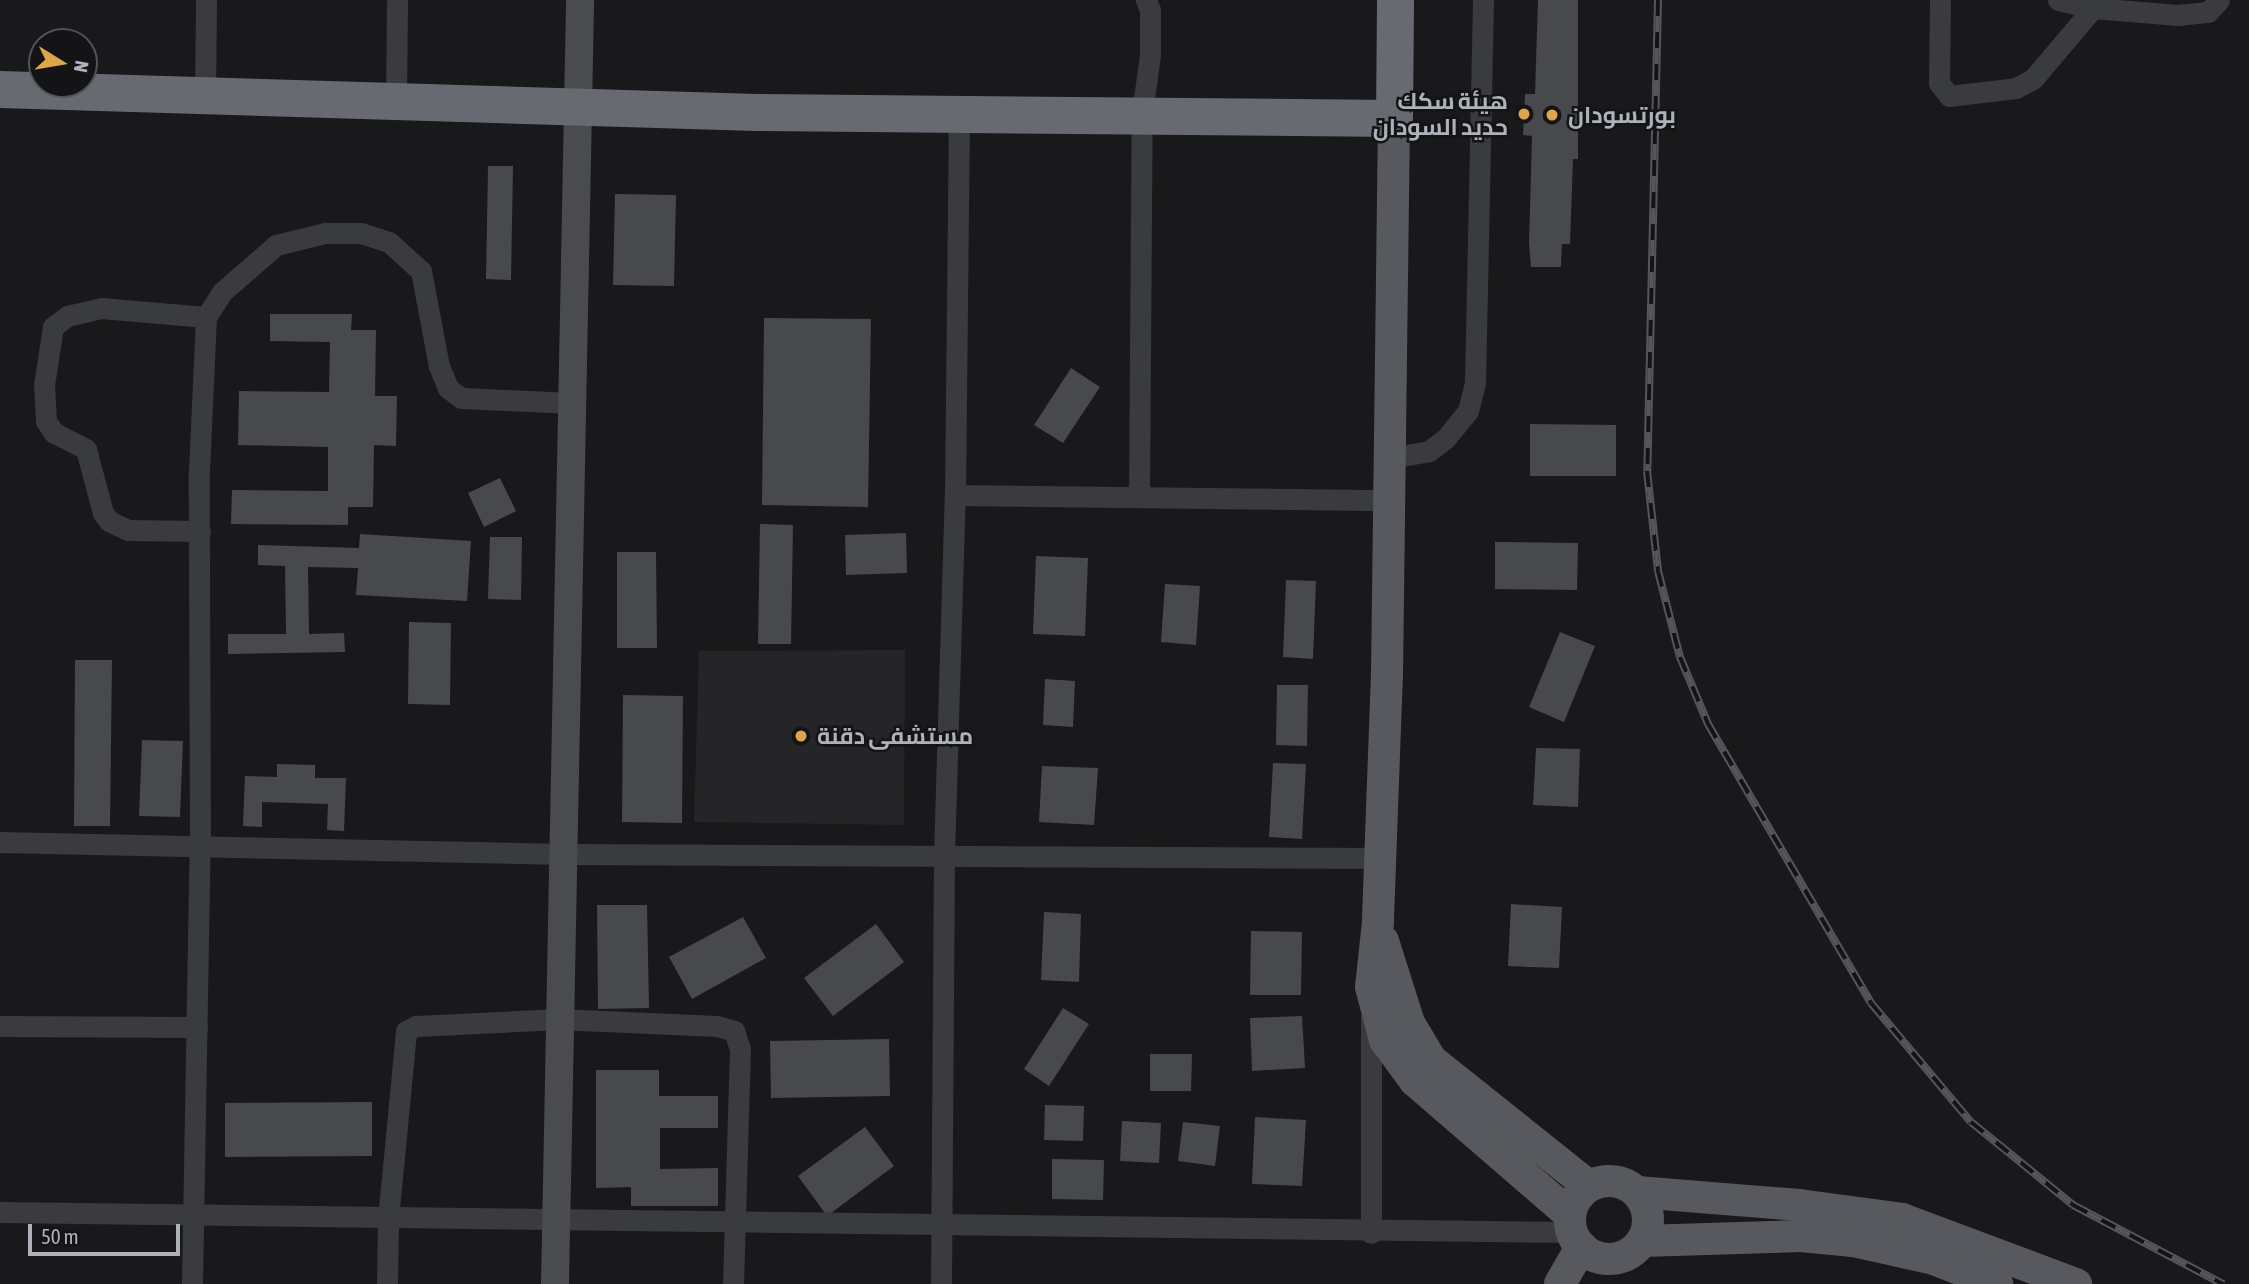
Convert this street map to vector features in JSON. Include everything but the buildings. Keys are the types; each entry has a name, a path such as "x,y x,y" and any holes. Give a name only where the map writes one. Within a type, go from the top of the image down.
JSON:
{"highway":[{"path":"0,89 205,98 396,99 757,111 1142,113 1394,118 1395,0"}],"main road":[{"path":"1394,118 1390,500 1381,858 1371,987 1385,1040 1423,1070 1589,1186"},
{"path":"1378,922 1398,995 1423,1070 1575,1231 1596,1257 1604,1272 1630,1254 1642,1241 1648,1225 1647,1207 1637,1192 1623,1182 1606,1181 1589,1186 1576,1198 1575,1231 1560,1284"},
{"path":"1637,1192 1798,1205 1902,1219 2076,1284"},
{"path":"1642,1241 1788,1236 1853,1241 1934,1259 1997,1284"}],"street":[{"path":"205,98 206,0"},
{"path":"396,99 397,0"},
{"path":"555,1284 558,1019 580,0"},
{"path":"1139,497 1142,113 1150,55 1146,0"},
{"path":"1390,458 1429,451 1446,438 1468,411 1475,383 1483,0"},
{"path":"1940,0 1939,83 1948,96 2016,88 2033,79 2093,8"},
{"path":"2058,0 2093,8 2178,15 2208,12 2219,0"},
{"path":"941,1284 944,856 955,495 959,112"},
{"path":"191,1284 200,847 200,531 206,317 222,292 276,245 325,233 361,233 388,242 421,271 439,366 448,388 461,398 572,403"},
{"path":"200,531 128,530 109,521 103,513 86,449 54,433 46,421 44,385 53,327 67,316 101,308 206,317"},
{"path":"955,495 1390,500"},
{"path":"0,842 562,854 1381,858"},
{"path":"1371,987 1371,1233"},
{"path":"387,1284 388,1219 405,1031 416,1026 558,1019 717,1026 734,1031 740,1049 733,1284"},
{"path":"0,1026 197,1027"},
{"path":"0,1212 1371,1233 1575,1231"}],"shaded area":[{"name":"مستشفى دقنة","path":"905,650 904,825 694,822 699,651"}],"railway":[{"path":"1658,0 1647,471 1658,571 1680,657 1708,724 1871,1003 1971,1122 2073,1205 2223,1284"}],"place":[{"name":"هيئة سكك حديد السودان","path":"1524,114"},
{"name":"بورتسودان","path":"1552,115"},
{"name":"مستشفى دقنة","path":"801,736"}]}
